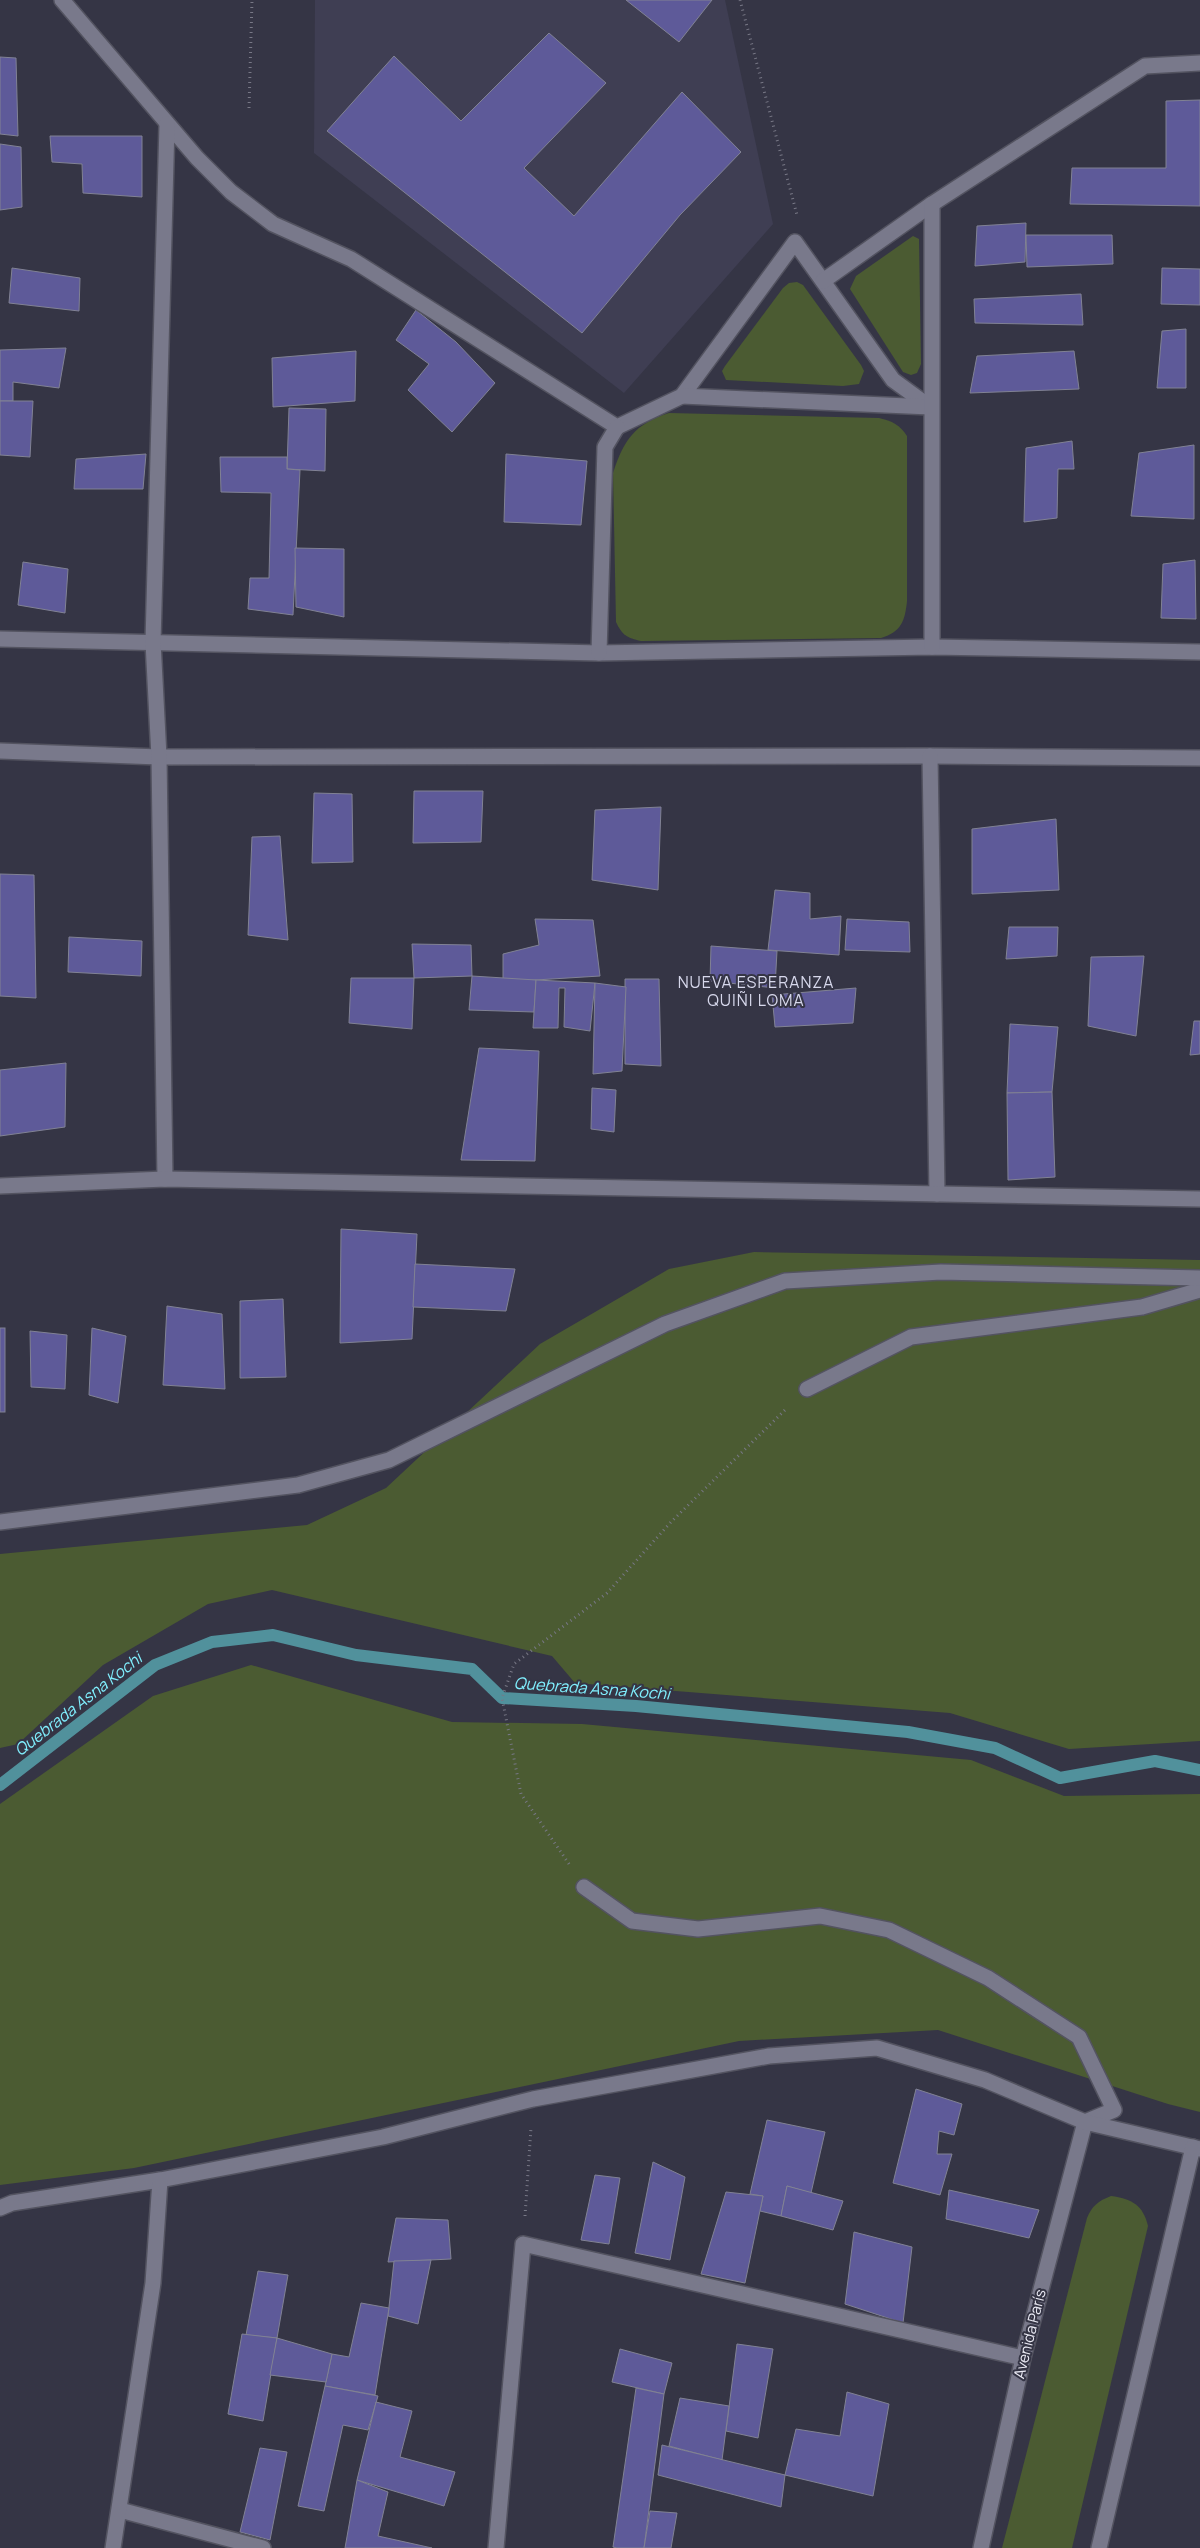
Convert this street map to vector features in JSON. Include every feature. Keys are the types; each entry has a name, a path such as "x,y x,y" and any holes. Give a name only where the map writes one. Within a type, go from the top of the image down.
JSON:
{"street":[{"path":"62,0 167,124 231,192 273,224 351,259 617,427"},
{"path":"823,281 932,204 1145,66 1200,63"},
{"path":"165,1179 159,757 153,642 167,124"},
{"path":"932,204 930,407 932,647"},
{"path":"682,396 795,242 893,380 930,407"},
{"path":"599,653 605,447 617,427 682,396 930,407"},
{"path":"0,639 599,653 932,647 1200,652"},
{"path":"0,751 159,757 930,756 1200,758"},
{"path":"930,756 937,1194"},
{"path":"0,1186 165,1179 1200,1200"},
{"path":"0,1522 298,1485 389,1460 666,1324 786,1281 941,1272 1200,1278"},
{"path":"807,1389 911,1337 1142,1307 1200,1290"},
{"path":"584,1887 632,1921 698,1929 820,1916 889,1930 988,1978 1079,2037 1114,2110 1085,2122"},
{"path":"0,2208 12,2204 160,2180 383,2137 533,2100 769,2056 877,2048 985,2080 1085,2122 1197,2148 1099,2548"},
{"name":"Avenida París","path":"981,2548 1023,2358 1085,2122"},
{"path":"113,2548 153,2283 160,2180"},
{"path":"496,2548 523,2244 1023,2358"},
{"path":"120,2510 263,2548"}],"path":[{"path":"249,108 252,0"},
{"path":"740,0 803,238 795,242"},
{"path":"584,1887 521,1794 502,1698 514,1664 607,1593 671,1522 807,1389"},
{"path":"523,2244 533,2100"}],"shaded area":[{"path":"315,0 725,0 773,224 624,393 314,153"}],"green space":[{"path":"913,236 919,239 921,364 917,373 911,375 903,372 850,289 856,276"},
{"path":"797,282 803,285 861,365 864,371 859,384 843,386 726,380 722,371 725,366 783,288 789,283"},
{"path":"669,413 879,418 892,422 902,429 907,436 907,601 901,625 888,636 881,638 641,641 632,639 623,633 616,622 613,473 617,461 632,434 647,422"},
{"path":"754,1252 1200,1260 1200,1741 1069,1749 950,1713 575,1683 552,1656 272,1590 208,1604 103,1665 18,1744 0,1748 0,1554 307,1525 386,1488 540,1344 669,1269"},
{"path":"251,1665 452,1722 582,1724 971,1760 1064,1796 1200,1794 1200,2112 1168,2104 938,2030 739,2041 134,2168 0,2185 0,1804 153,1696"},
{"path":"1111,2196 1136,2204 1143,2213 1148,2226 1072,2548 1002,2548 1087,2218 1096,2204"}],"building":[{"path":"626,0 712,0 679,42"},
{"path":"549,33 606,83 524,168 574,216 682,92 741,152 680,215 582,333 327,131 394,56 461,121"},
{"path":"0,57 16,58 18,136 0,134"},
{"path":"1200,100 1200,206 1070,204 1072,168 1166,168 1166,101"},
{"path":"50,136 142,136 142,197 83,193 82,164 52,162"},
{"path":"0,144 21,147 22,207 0,210"},
{"path":"1026,223 1025,262 975,266 977,226"},
{"path":"1026,235 1112,235 1113,264 1027,267"},
{"path":"12,268 80,278 79,311 9,303"},
{"path":"1162,268 1200,269 1200,305 1161,304"},
{"path":"1081,294 1083,325 975,323 974,299"},
{"path":"416,310 456,342 495,383 452,432 408,390 429,364 396,340"},
{"path":"1186,329 1186,388 1157,388 1162,331"},
{"path":"66,348 59,388 13,382 13,401 0,401 0,350"},
{"path":"356,351 355,401 273,407 272,358"},
{"path":"1074,351 1079,389 970,393 977,356"},
{"path":"0,401 33,401 30,457 0,455"},
{"path":"289,408 326,409 325,471 287,469"},
{"path":"1072,441 1074,469 1058,469 1057,518 1024,522 1026,448"},
{"path":"1194,445 1194,519 1131,516 1139,453"},
{"path":"146,454 143,489 74,489 76,459"},
{"path":"506,454 587,461 581,525 504,522"},
{"path":"220,457 287,457 287,469 300,470 293,615 248,609 250,578 269,578 271,493 221,492"},
{"path":"295,548 344,549 344,617 296,607"},
{"path":"1195,560 1196,619 1161,618 1163,564"},
{"path":"23,562 68,569 65,613 18,605"},
{"path":"414,791 483,791 481,842 413,843"},
{"path":"314,793 352,794 353,862 312,863"},
{"path":"661,807 658,890 592,880 595,810"},
{"path":"1056,819 1059,890 972,894 972,829"},
{"path":"280,836 288,940 248,935 252,837"},
{"path":"0,874 34,875 36,998 0,996"},
{"path":"775,890 810,893 810,919 841,916 839,955 768,950"},
{"path":"535,919 593,920 600,976 503,982 503,954 539,945"},
{"path":"847,919 909,922 910,952 845,950"},
{"path":"1009,927 1058,927 1057,956 1006,959"},
{"path":"69,937 142,941 141,976 68,972"},
{"path":"412,944 471,945 472,976 414,978"},
{"path":"711,946 777,951 775,988 710,981"},
{"path":"1144,956 1136,1036 1088,1026 1091,957"},
{"path":"472,976 536,980 534,1012 469,1010"},
{"path":"351,978 414,978 412,1029 349,1023"},
{"path":"625,979 659,979 661,1066 625,1064"},
{"path":"536,980 595,983 590,1031 564,1027 565,988 559,988 558,1028 533,1028"},
{"path":"595,983 626,987 622,1071 593,1074"},
{"path":"856,988 853,1023 775,1027 772,995"},
{"path":"1194,1021 1200,1021 1200,1054 1190,1055"},
{"path":"1010,1024 1058,1027 1052,1092 1007,1093"},
{"path":"479,1048 539,1051 535,1161 461,1160"},
{"path":"66,1063 65,1127 0,1136 0,1070"},
{"path":"592,1088 616,1090 614,1132 591,1129"},
{"path":"1052,1092 1055,1177 1008,1180 1007,1093"},
{"path":"341,1229 417,1234 412,1339 340,1343"},
{"path":"415,1264 515,1269 506,1311 413,1307"},
{"path":"283,1299 286,1377 240,1378 240,1301"},
{"path":"167,1306 222,1314 225,1389 163,1385"},
{"path":"0,1328 5,1328 5,1412 0,1412"},
{"path":"92,1328 126,1336 118,1403 89,1395"},
{"path":"30,1331 67,1335 65,1389 31,1387"},
{"path":"916,2089 962,2104 954,2135 939,2131 937,2154 952,2154 940,2195 893,2183"},
{"path":"767,2120 825,2132 811,2193 787,2186 781,2216 760,2211 763,2196 750,2194"},
{"path":"653,2162 685,2177 670,2260 635,2253"},
{"path":"595,2175 620,2178 609,2244 581,2240"},
{"path":"787,2186 843,2201 833,2230 781,2216"},
{"path":"949,2190 1039,2210 1029,2238 946,2219"},
{"path":"726,2192 763,2196 745,2283 701,2274"},
{"path":"396,2218 448,2220 451,2259 388,2262"},
{"path":"854,2232 912,2247 903,2323 845,2304"},
{"path":"431,2260 418,2324 388,2316 394,2261"},
{"path":"258,2271 288,2275 277,2338 246,2335"},
{"path":"361,2303 389,2308 375,2395 325,2386 332,2354 349,2357"},
{"path":"242,2334 277,2338 263,2421 228,2414"},
{"path":"277,2338 332,2354 326,2382 270,2375"},
{"path":"737,2344 773,2349 758,2438 726,2431"},
{"path":"620,2349 672,2363 664,2394 612,2382"},
{"path":"325,2386 378,2396 368,2430 343,2425 324,2511 298,2506"},
{"path":"636,2388 664,2394 644,2548 617,2548 613,2547"},
{"path":"847,2392 889,2404 873,2496 785,2475 796,2429 840,2436"},
{"path":"680,2398 729,2406 722,2460 669,2446"},
{"path":"376,2402 412,2411 400,2457 455,2472 444,2506 357,2480"},
{"path":"662,2445 785,2475 781,2507 658,2475"},
{"path":"260,2448 287,2452 270,2540 240,2532"},
{"path":"357,2480 388,2492 378,2536 432,2548 345,2548"},
{"path":"650,2511 677,2513 671,2548 644,2548"}],"waterway":[{"name":"Quebrada Asna Kochi","path":"0,1785 155,1665 212,1642 273,1635 356,1655 472,1669 502,1698 636,1706 908,1732 995,1748 1060,1778 1155,1761 1200,1770"}],"district":[{"name":"NUEVA ESPERANZA QUIÑI LOMA","path":"756,991"}]}
